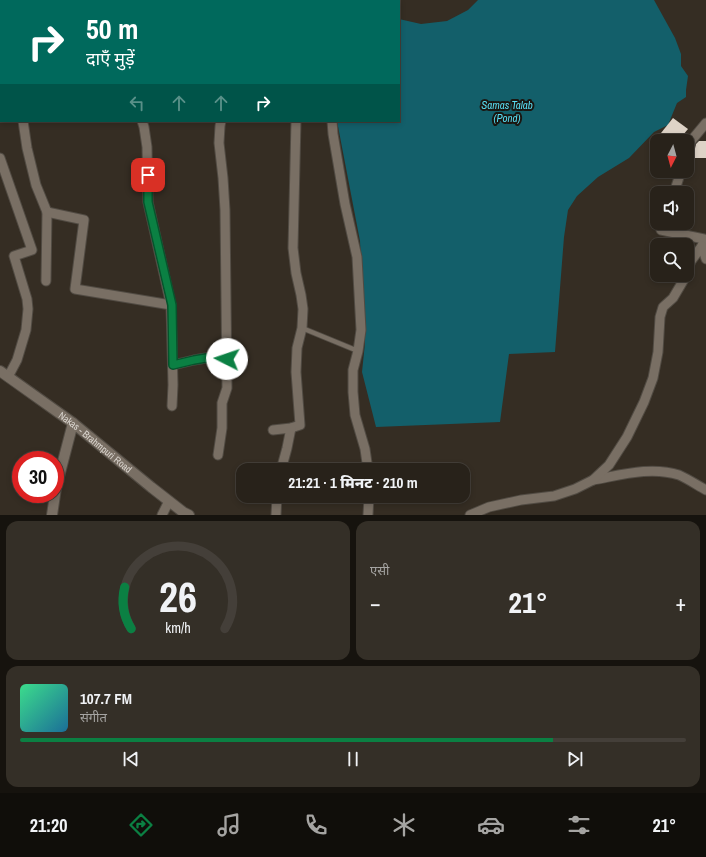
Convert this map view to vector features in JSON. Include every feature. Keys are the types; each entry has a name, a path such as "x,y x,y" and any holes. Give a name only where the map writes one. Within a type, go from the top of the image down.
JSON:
{"street":[{"path":"23,122 27,148 36,185 47,212 46,281"},
{"path":"142,122 147,147 148,202 172,305 174,385 172,406"},
{"path":"218,455 222,428 222,403 227,388 225,210 219,144 221,122"},
{"path":"273,430 291,428 300,425 296,372 297,348 302,328 303,309 296,273 294,248 296,122"},
{"path":"332,122 345,204 357,257 361,330 353,370 353,392 355,415 365,449 367,463"},
{"path":"694,137 706,123"},
{"path":"0,158 32,250 14,256 27,299 28,309 26,330 17,360 4,374"},
{"path":"47,212 84,220 75,289 172,305"},
{"path":"662,230 704,239 702,246 694,257"},
{"path":"702,246 706,259"},
{"path":"470,515 489,507 521,500 554,496 575,489 593,480 609,465 627,437 644,402 653,378 658,352 660,317 663,307 673,298 682,282"},
{"path":"173,365 206,358 227,359"},
{"name":"Nakas - Brahmpuri Road","path":"4,374 73,423 188,515"},
{"path":"52,515 56,488 73,423"},
{"path":"283,463 291,428"},
{"path":"593,480 649,471 665,472 680,476 706,490"},
{"path":"162,515 169,501"},
{"path":"276,515 277,503"},
{"path":"368,515 369,503"}],"lane":[{"path":"302,328 358,351"}],"water":[{"name":"Samas Talab (Pond)","path":"478,0 654,0 675,38 681,54 681,66 688,76 686,97 677,103 668,125 650,134 650,136 629,158 598,177 577,196 568,210 564,237 555,352 509,354 500,422 376,427 362,372 365,343 360,241 337,122 400,122 400,19 421,24 447,21 468,10"}],"building":[{"path":"673,118 688,129 684,134 661,133"},
{"path":"699,141 706,141 706,158 694,158 696,144"}],"route":[{"path":"148,175 148,202 172,305 173,365 206,358 227,359"}]}
